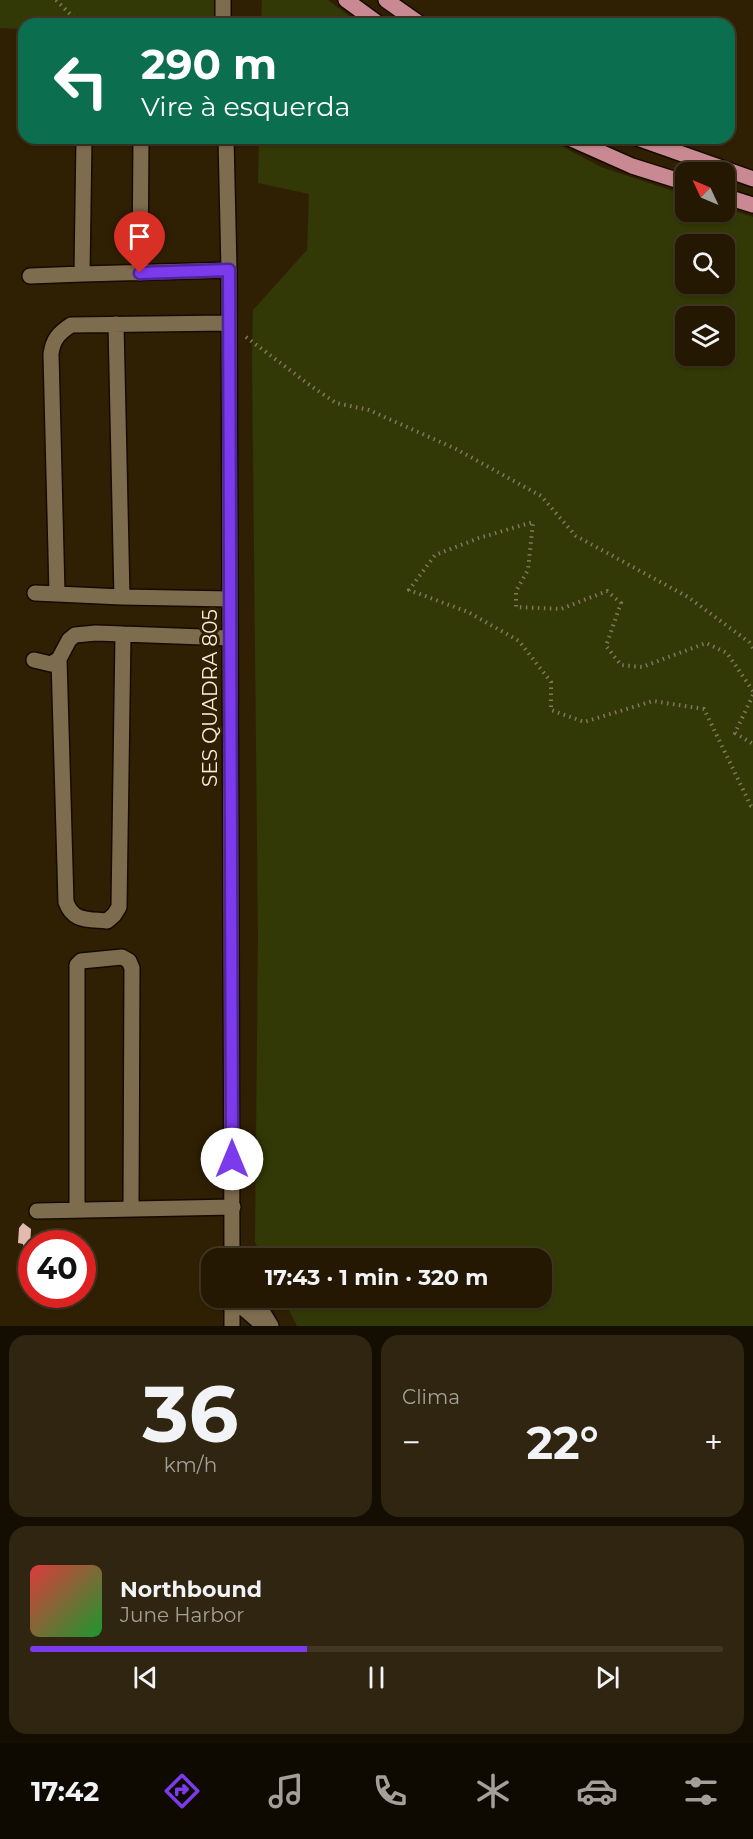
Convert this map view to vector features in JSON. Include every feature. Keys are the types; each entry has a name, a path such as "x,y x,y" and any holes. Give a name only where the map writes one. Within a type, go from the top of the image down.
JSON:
{"main road":[{"path":"346,0 371,18"},
{"path":"386,0 412,18"},
{"path":"582,144 632,166 675,180"},
{"path":"654,144 753,178"},
{"path":"735,199 753,205"}],"street":[{"path":"223,0 223,18"},
{"path":"82,274 84,144"},
{"path":"140,273 141,144"},
{"name":"SES QUADRA 805","path":"226,144 229,270 232,1248"},
{"path":"30,276 229,270"},
{"path":"57,593 52,366 53,344 60,332 71,325 229,323"},
{"path":"116,324 122,597"},
{"path":"35,593 230,599"},
{"path":"123,634 119,907 107,921 76,917 68,910 66,902 59,659 69,640 75,635 96,633 123,634 230,638"},
{"path":"34,660 51,664 59,659"},
{"path":"77,1210 77,965 81,961 123,957 129,961 132,968 131,1209"},
{"path":"37,1211 232,1207"},
{"path":"234,1308 236,1323"},
{"path":"243,1308 264,1326"},
{"path":"261,1308 271,1326"}],"path":[{"path":"56,0 74,18"},
{"path":"229,323 336,403 369,410 456,449 541,496 576,536 688,597 749,642 753,648"},
{"path":"753,744 735,733 753,693 728,652 706,643 642,666 621,665 606,646 621,603 608,591 561,609 516,607 516,591 528,570 533,522 479,538 435,555 409,590 468,612 519,641 551,682 551,710 584,722 653,701 704,709 753,807"}],"green space":[{"path":"0,0 222,0 222,18 18,18 18,29 0,28"},
{"path":"262,0 328,0 352,18 261,18"},
{"path":"259,144 557,144 601,167 675,192 675,222 735,222 735,211 753,217 753,1326 297,1326 288,1308 552,1308 552,1248 258,1248 255,1242 258,937 253,310 307,250 309,194 258,183"}],"building":[{"path":"23,1223 31,1230 19,1230"}],"route":[{"path":"140,273 229,270 232,1159"}]}
